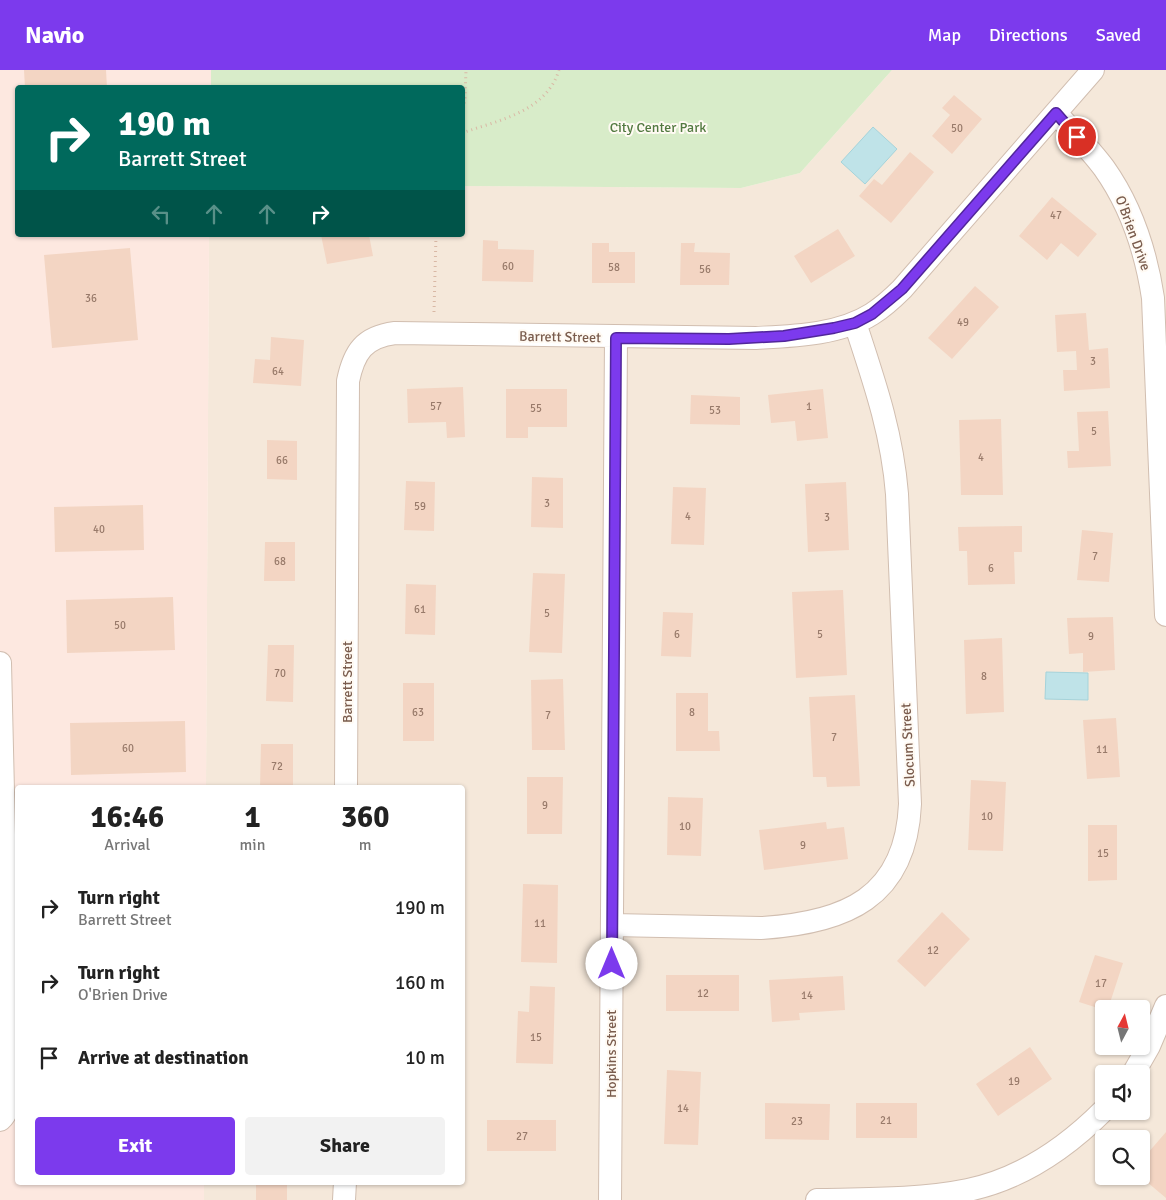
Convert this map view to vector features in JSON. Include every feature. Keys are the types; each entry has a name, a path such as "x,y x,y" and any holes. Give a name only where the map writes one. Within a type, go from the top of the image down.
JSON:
{"street":[{"name":"Barrett Street","path":"346,785 348,380 352,364 359,350 369,341 382,335 395,333 616,338 756,338 812,332 855,323 872,314 902,289 1093,70"},
{"name":"O'Brien Drive","path":"1056,113 1104,168 1117,188 1145,255 1153,298 1161,370 1166,615"},
{"name":"Slocum Street","path":"612,925 761,928 782,927 824,920 845,913 866,900 884,882 896,866 910,824 897,494 894,465 883,408 855,323"},
{"name":"Hopkins Street","path":"610,1200 616,338"},
{"path":"0,663 10,1093 9,1106 0,1120"},
{"path":"1139,1065 1162,1029 1166,1006"},
{"path":"817,1200 918,1197 954,1193 991,1183 1016,1173 1062,1147 1095,1119"},
{"path":"344,1200 345,1185"}],"path":[{"path":"465,98 466,70"},
{"path":"465,132 524,112 543,98 555,82 559,70"},
{"path":"434,317 436,237"}],"shaded area":[{"path":"0,70 211,70 211,85 15,85 15,237 209,237 206,785 15,785 15,1185 204,1185 204,1200 0,1200"},
{"path":"892,70 1166,70 1166,1200 204,1200 204,1185 465,1185 465,785 206,785 209,237 465,237 465,186 741,188 800,173"}],"green space":[{"name":"City Center Park","path":"211,70 892,70 800,173 741,188 465,186 465,85 211,85"}],"water":[{"path":"873,127 897,149 865,184 841,162"},
{"path":"1046,672 1088,673 1088,700 1045,699"}],"building":[{"path":"24,70 106,70 107,85 25,85"},
{"path":"954,95 982,119 952,154 932,136 950,115 942,108"},
{"path":"910,152 934,172 891,223 859,196 874,179 882,185"},
{"path":"1052,197 1097,234 1078,257 1061,243 1047,260 1019,236"},
{"path":"838,229 855,256 811,283 794,256"},
{"path":"321,237 369,237 373,256 327,264"},
{"path":"483,240 498,241 498,249 534,250 533,282 482,281"},
{"path":"592,243 609,243 609,252 635,252 635,283 592,283"},
{"path":"681,243 695,243 694,252 730,253 729,285 680,285"},
{"path":"130,248 138,340 52,348 44,255"},
{"path":"975,286 999,307 952,359 928,338"},
{"path":"1086,313 1089,350 1108,348 1110,388 1064,391 1063,370 1077,370 1076,351 1057,352 1055,315"},
{"path":"271,337 304,340 301,386 253,383 255,359 270,360"},
{"path":"463,387 465,437 447,438 446,422 408,423 407,389"},
{"path":"506,389 567,389 567,427 528,427 528,438 506,438"},
{"path":"823,389 828,438 797,441 795,421 771,423 768,395"},
{"path":"691,395 740,397 740,425 690,424"},
{"path":"1108,411 1111,466 1068,468 1067,451 1079,451 1077,412"},
{"path":"1001,419 1003,495 961,495 959,420"},
{"path":"267,440 297,441 297,480 267,479"},
{"path":"532,477 563,478 563,528 531,527"},
{"path":"406,481 435,482 434,531 404,530"},
{"path":"846,482 849,550 808,552 805,484"},
{"path":"673,487 706,488 704,545 671,544"},
{"path":"143,505 144,550 55,552 54,507"},
{"path":"1022,526 1022,552 1014,552 1015,584 968,585 967,551 959,551 958,527"},
{"path":"1082,530 1113,533 1109,582 1077,580"},
{"path":"265,542 295,542 295,581 264,581"},
{"path":"533,573 565,574 562,653 529,652"},
{"path":"406,584 436,585 435,635 405,634"},
{"path":"843,590 847,675 796,678 792,592"},
{"path":"173,597 175,650 67,653 66,600"},
{"path":"663,612 693,613 691,657 661,656"},
{"path":"1113,617 1115,670 1083,672 1083,653 1069,654 1067,618"},
{"path":"1002,638 1004,712 966,714 964,640"},
{"path":"268,645 294,645 293,702 266,701"},
{"path":"563,679 565,750 532,750 531,680"},
{"path":"403,683 434,683 434,741 403,741"},
{"path":"676,693 708,693 708,731 719,731 720,751 676,751"},
{"path":"855,695 860,786 827,787 826,777 813,777 809,697"},
{"path":"1116,718 1120,777 1087,779 1083,720"},
{"path":"185,721 186,772 71,775 70,723"},
{"path":"261,744 293,744 293,785 260,785"},
{"path":"527,777 563,777 562,834 527,834"},
{"path":"971,780 1006,782 1003,851 968,850"},
{"path":"668,797 703,798 701,856 667,855"},
{"path":"826,822 827,829 844,827 848,859 764,870 759,830"},
{"path":"1088,825 1117,825 1117,880 1088,881"},
{"path":"523,884 558,885 557,963 521,962"},
{"path":"942,912 970,939 925,987 897,961"},
{"path":"1095,955 1123,963 1111,1000 1095,1000 1095,1007 1079,1002"},
{"path":"666,975 739,975 739,1011 666,1011"},
{"path":"843,976 845,1010 799,1013 800,1020 772,1022 769,980"},
{"path":"530,986 555,987 553,1064 516,1063 518,1011 529,1012"},
{"path":"1030,1047 1052,1079 998,1116 976,1084"},
{"path":"667,1070 701,1072 698,1145 664,1144"},
{"path":"765,1103 830,1104 829,1140 765,1139"},
{"path":"856,1103 917,1103 917,1138 856,1138"},
{"path":"487,1120 556,1120 556,1151 487,1151"},
{"path":"1166,1132 1166,1198 1150,1185 1150,1151"},
{"path":"256,1185 287,1185 287,1200 256,1200"}],"route":[{"path":"612,964 616,338 756,338 812,332 855,323 886,304 902,289 1056,113 1077,137"}]}
